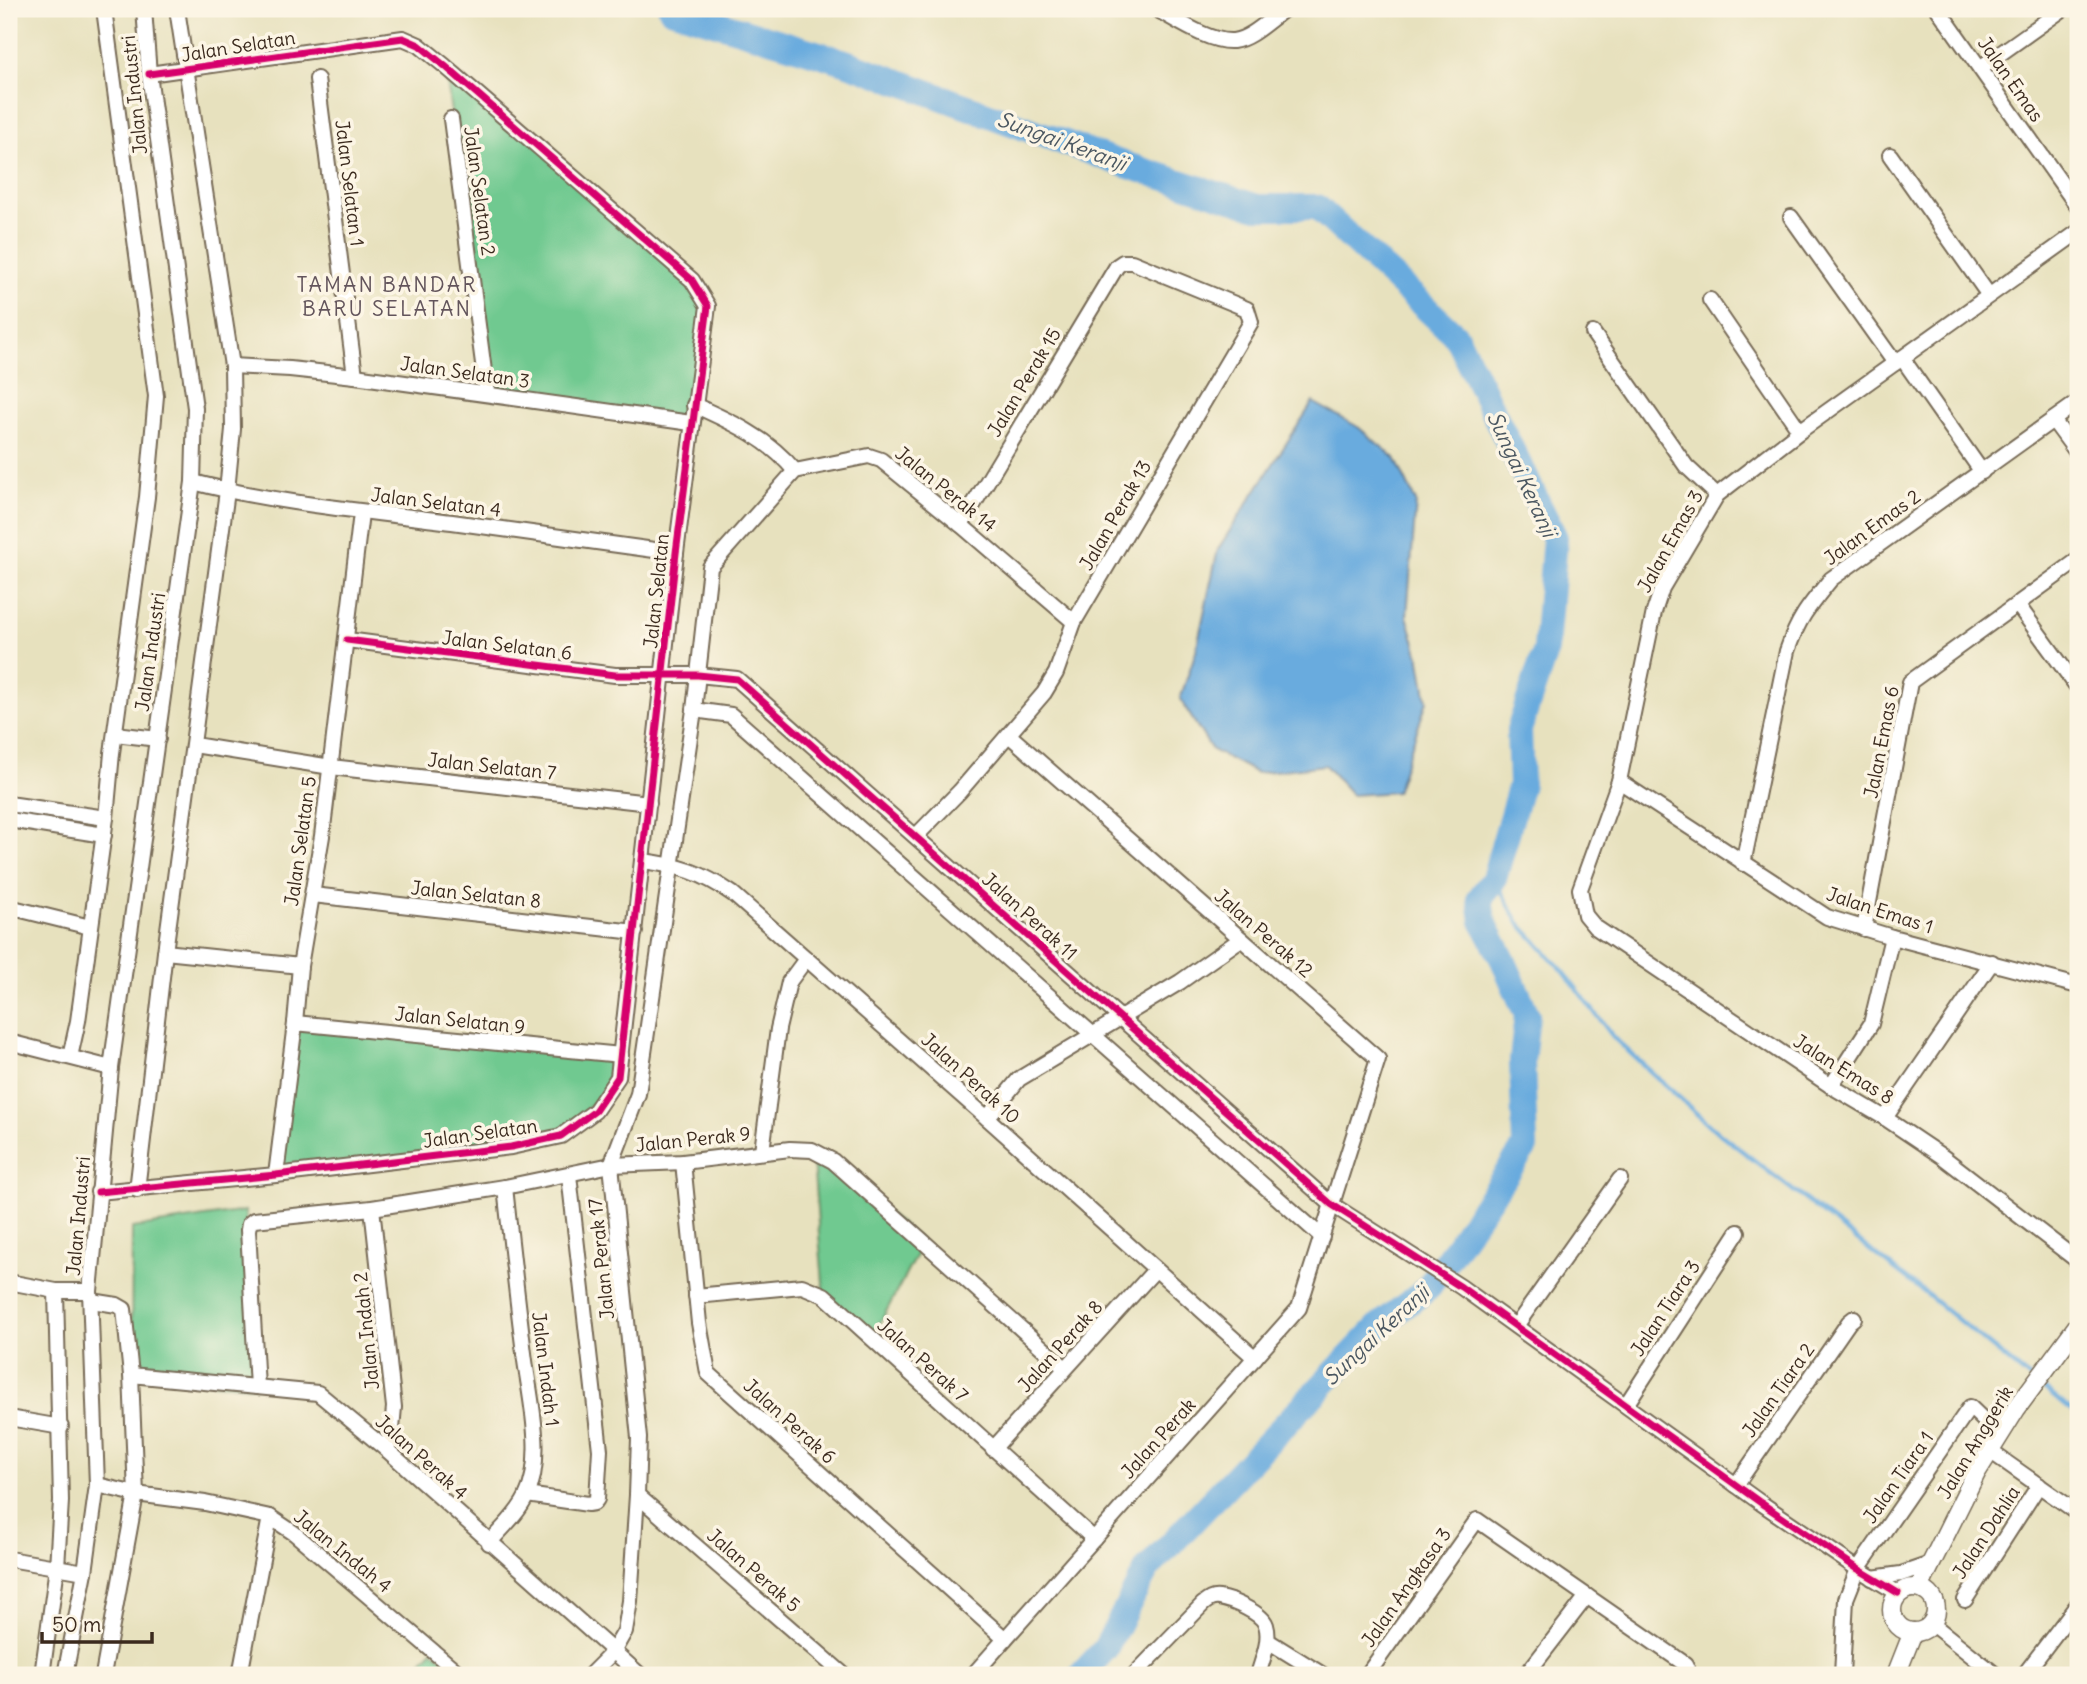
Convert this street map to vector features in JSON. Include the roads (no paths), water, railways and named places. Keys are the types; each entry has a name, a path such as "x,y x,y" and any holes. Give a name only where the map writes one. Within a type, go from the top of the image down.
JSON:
{"street":[{"name":"Jalan Industri","path":"71,1056 104,835 147,497 156,396 104,9"},
{"name":"Jalan Industri","path":"65,1675 85,1572 97,1485 91,1296 98,1192 111,1068 193,482 195,408 149,74 144,9"},
{"path":"137,1190 165,952 228,491 233,429 232,366 177,9"},
{"path":"1156,9 1215,39 1233,41 1247,36 1285,9"},
{"name":"Jalan Emas","path":"1938,9 2078,206"},
{"path":"1980,68 2063,9"},
{"name":"Jalan Selatan","path":"98,1192 276,1175 512,1147 561,1136 595,1111 618,1077 691,423 708,306 692,280 419,45 403,38 149,74"},
{"name":"Jalan Selatan 1","path":"317,79 355,376"},
{"name":"Jalan Selatan 2","path":"450,118 487,394"},
{"path":"1890,155 1988,294"},
{"path":"1791,217 1982,472"},
{"name":"Jalan Emas 3","path":"1585,915 1580,889 1619,781 1654,612 1662,588 1717,495 1800,430 2078,232"},
{"name":"Jalan Perak 15","path":"961,525 1117,266 1123,262"},
{"name":"Jalan Perak 13","path":"916,836 1009,735 1050,683 1074,622 1251,321 1247,309 1132,262 1123,262"},
{"path":"1710,300 1800,430"},
{"path":"1593,332 1686,466 1717,495"},
{"name":"Jalan Selatan 3","path":"232,366 355,376 691,423"},
{"name":"Jalan Emas 2","path":"1743,864 1787,651 1796,625 1831,579 2078,402"},
{"path":"694,405 744,427 782,455 795,471 710,568 698,675"},
{"path":"2053,420 2078,454"},
{"name":"Jalan Perak 14","path":"795,471 869,456 881,460 1074,622"},
{"name":"Jalan Selatan 4","path":"193,482 228,491 361,513 451,522 676,553"},
{"name":"Jalan Selatan 5","path":"276,1175 300,966 331,767 361,513"},
{"name":"Jalan Emas 6","path":"1864,929 1910,682 2078,560"},
{"path":"2017,604 2078,688"},
{"name":"Jalan Selatan 6","path":"347,640 615,675 698,675"},
{"name":"Jalan Perak 17","path":"613,1653 625,1631 630,1601 638,1495 639,1438 611,1166 638,1094 698,675"},
{"name":"Jalan Perak 11","path":"698,675 737,678 1331,1204 1461,1287 1736,1485 1858,1569 1898,1593"},
{"path":"694,710 731,715 1321,1237"},
{"path":"115,734 158,739"},
{"name":"Jalan Perak 12","path":"1009,735 1378,1059 1331,1204"},
{"name":"Jalan Selatan 7","path":"194,745 331,767 649,803"},
{"name":"Jalan Emas 1","path":"1619,781 1827,917 2078,986"},
{"path":"9,804 106,818"},
{"path":"9,820 104,835"},
{"name":"Jalan Perak 10","path":"642,861 672,865 710,878 733,894 1255,1358"},
{"name":"Jalan Selatan 8","path":"313,895 635,932"},
{"path":"9,907 90,927"},
{"name":"Jalan Emas 8","path":"1585,915 1595,927 1831,1086 1885,1118 1942,1157 2078,1261"},
{"path":"1831,1086 1871,1024 1892,937"},
{"path":"987,1118 1019,1079 1180,982 1241,939"},
{"path":"165,952 300,966"},
{"path":"762,1151 778,1029 789,982 806,959"},
{"path":"1885,1118 1992,962"},
{"name":"Jalan Selatan 9","path":"295,1023 621,1055"},
{"path":"9,1042 111,1068"},
{"name":"Jalan Perak 9","path":"257,1387 248,1224 254,1220 372,1208 505,1187 611,1166 683,1162 790,1149 812,1150 833,1161 1065,1368"},
{"name":"Jalan Perak 6","path":"683,1162 704,1364 708,1373 1005,1639"},
{"path":"527,1495 588,1504 597,1499 600,1450 569,1175"},
{"path":"1516,1326 1620,1179"},
{"name":"Jalan Indah 1","path":"489,1543 517,1512 527,1495 533,1473 536,1433 524,1356 505,1187"},
{"name":"Jalan Perak","path":"974,1675 1299,1308 1331,1204"},
{"name":"Jalan Indah 2","path":"372,1208 394,1407 393,1429 387,1450"},
{"name":"Jalan Tiara 3","path":"1626,1405 1738,1232"},
{"name":"Jalan Perak 8","path":"993,1449 1155,1270"},
{"path":"9,1282 91,1296"},
{"name":"Jalan Perak 7","path":"696,1296 802,1286 824,1295 1094,1539"},
{"path":"42,1675 57,1567 61,1501 56,1291"},
{"name":"Jalan Industri","path":"91,1296 124,1309 131,1375 136,1494 103,1675"},
{"name":"Jalan Tiara 2","path":"1736,1485 1854,1318"},
{"name":"Jalan Anggerik","path":"1919,1588 1976,1473 2016,1409 2078,1325"},
{"name":"Jalan Perak 4","path":"131,1375 318,1392 640,1675"},
{"name":"Jalan Tiara 1","path":"1842,1675 1846,1599 1858,1569 1970,1407 1995,1443"},
{"path":"9,1418 61,1427"},
{"path":"1995,1443 2039,1485 2078,1513"},
{"name":"Jalan Indah 4","path":"97,1485 270,1517 294,1533 461,1675"},
{"name":"Jalan Dahlia","path":"1965,1600 2039,1485"},
{"name":"Jalan Perak 5","path":"638,1495 844,1675"},
{"path":"244,1673 270,1517"},
{"name":"Jalan Angkasa 3","path":"1367,1675 1477,1520 1587,1596"},
{"path":"9,1559 85,1572"},
{"path":"1872,1578 1901,1574 1930,1564"},
{"path":"1912,1587 1932,1596 1935,1603 1932,1623 1920,1632 1899,1627 1892,1614 1898,1593 1912,1587"},
{"path":"1526,1675 1587,1596 1685,1664 1686,1672"},
{"path":"1135,1675 1203,1604 1209,1599 1218,1598 1258,1613 1266,1624 1268,1641 1258,1675"},
{"path":"2024,1675 2078,1604"},
{"path":"1932,1623 1989,1673"},
{"path":"1896,1675 1913,1632"},
{"path":"1268,1641 1323,1675"},
{"path":"590,1675 613,1653"}],"water":[{"path":"1313,402 1358,427 1395,458 1416,502 1407,616 1420,660 1427,701 1396,792 1352,795 1325,765 1257,773 1212,750 1180,699 1196,651 1218,549"}],"waterway":[{"name":"Sungai Keranji","path":"671,9 845,62 1120,163 1257,207 1317,207 1456,336 1555,538 1546,649 1519,730 1521,784 1494,879 1480,898 1483,921 1527,1015 1522,1061 1525,1147 1427,1289 1379,1326 1147,1569 1105,1649 1081,1675"},
{"path":"1494,879 1519,923 1564,972 1614,1038 1710,1126 1924,1292 2033,1381"},
{"path":"2040,1386 2078,1415"}],"district":[{"name":"TAMAN BANDAR BARU SELATAN","path":"387,296"}]}
